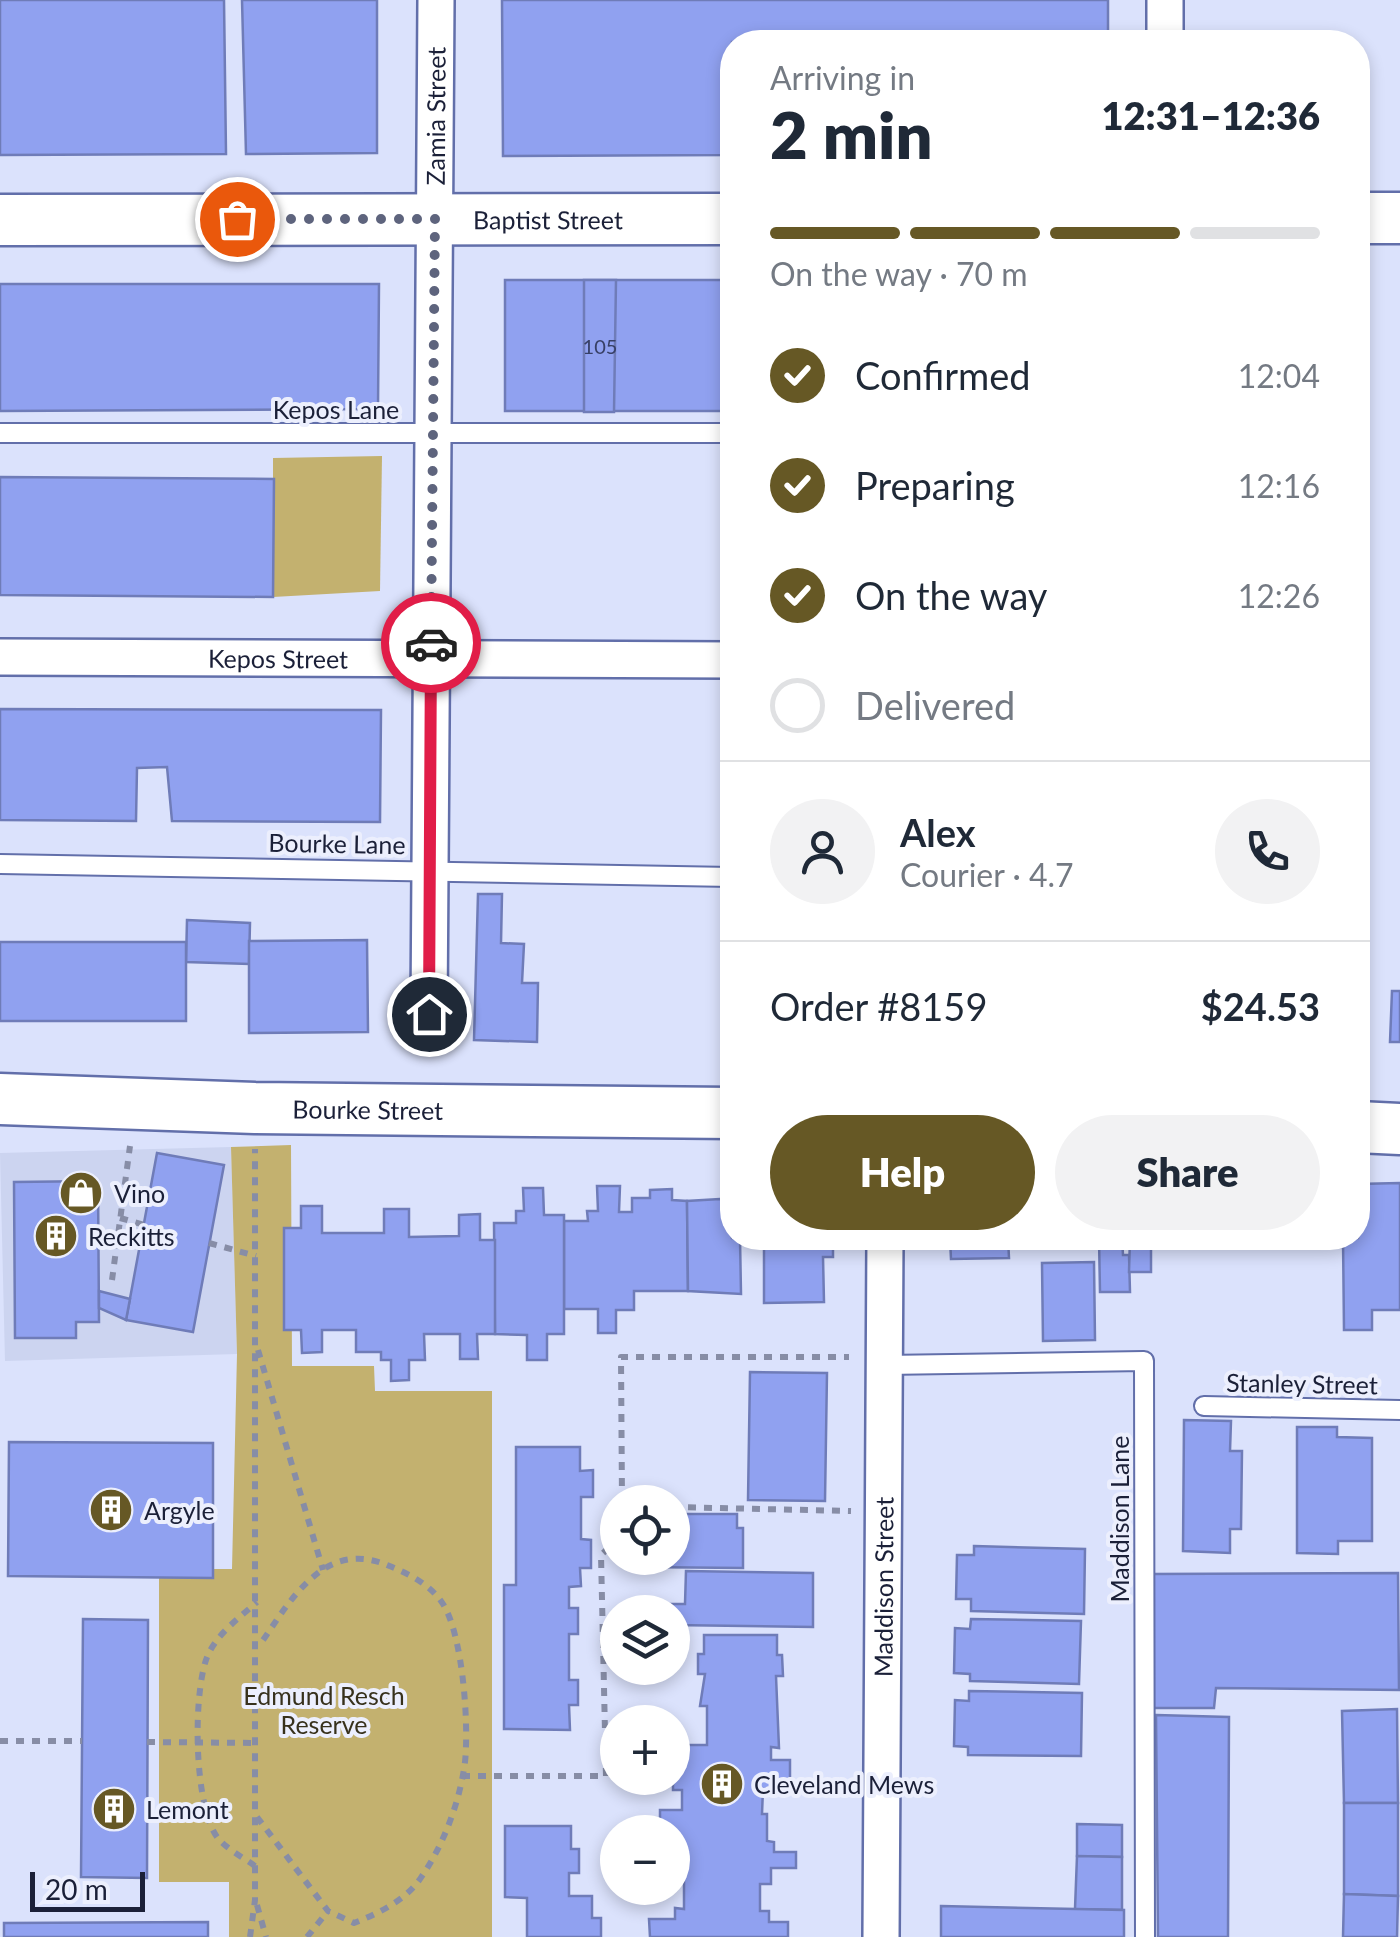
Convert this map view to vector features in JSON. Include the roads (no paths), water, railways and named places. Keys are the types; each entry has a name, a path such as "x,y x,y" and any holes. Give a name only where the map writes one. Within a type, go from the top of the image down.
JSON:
{"street":[{"name":"Zamia Street","path":"429,1014 436,0"},
{"path":"1165,0 1165,30"},
{"path":"1370,218 1400,218"},
{"name":"Baptist Street","path":"0,220 720,219"},
{"name":"Kepos Street","path":"0,657 720,660"},
{"name":"Bourke Street","path":"0,1098 255,1108 720,1113"},
{"path":"1370,1128 1400,1129"},
{"name":"Maddison Street","path":"881,1937 885,1250"}],"lane":[{"name":"Kepos Lane","path":"0,433 720,433"},
{"name":"Bourke Lane","path":"0,864 430,869 720,878"},
{"name":"Maddison Lane","path":"885,1361 1144,1360 1145,1937"},
{"name":"Stanley Street","path":"1204,1406 1400,1410"}],"place":[{"name":"Vino","path":"81,1193"},
{"name":"Reckitts","path":"56,1236"},
{"name":"Argyle","path":"111,1510"},
{"name":"Cleveland Mews","path":"722,1784"},
{"name":"Lemont","path":"114,1809"}],"park label":[{"name":"Edmund Resch Reserve","path":"324,1710"}]}
